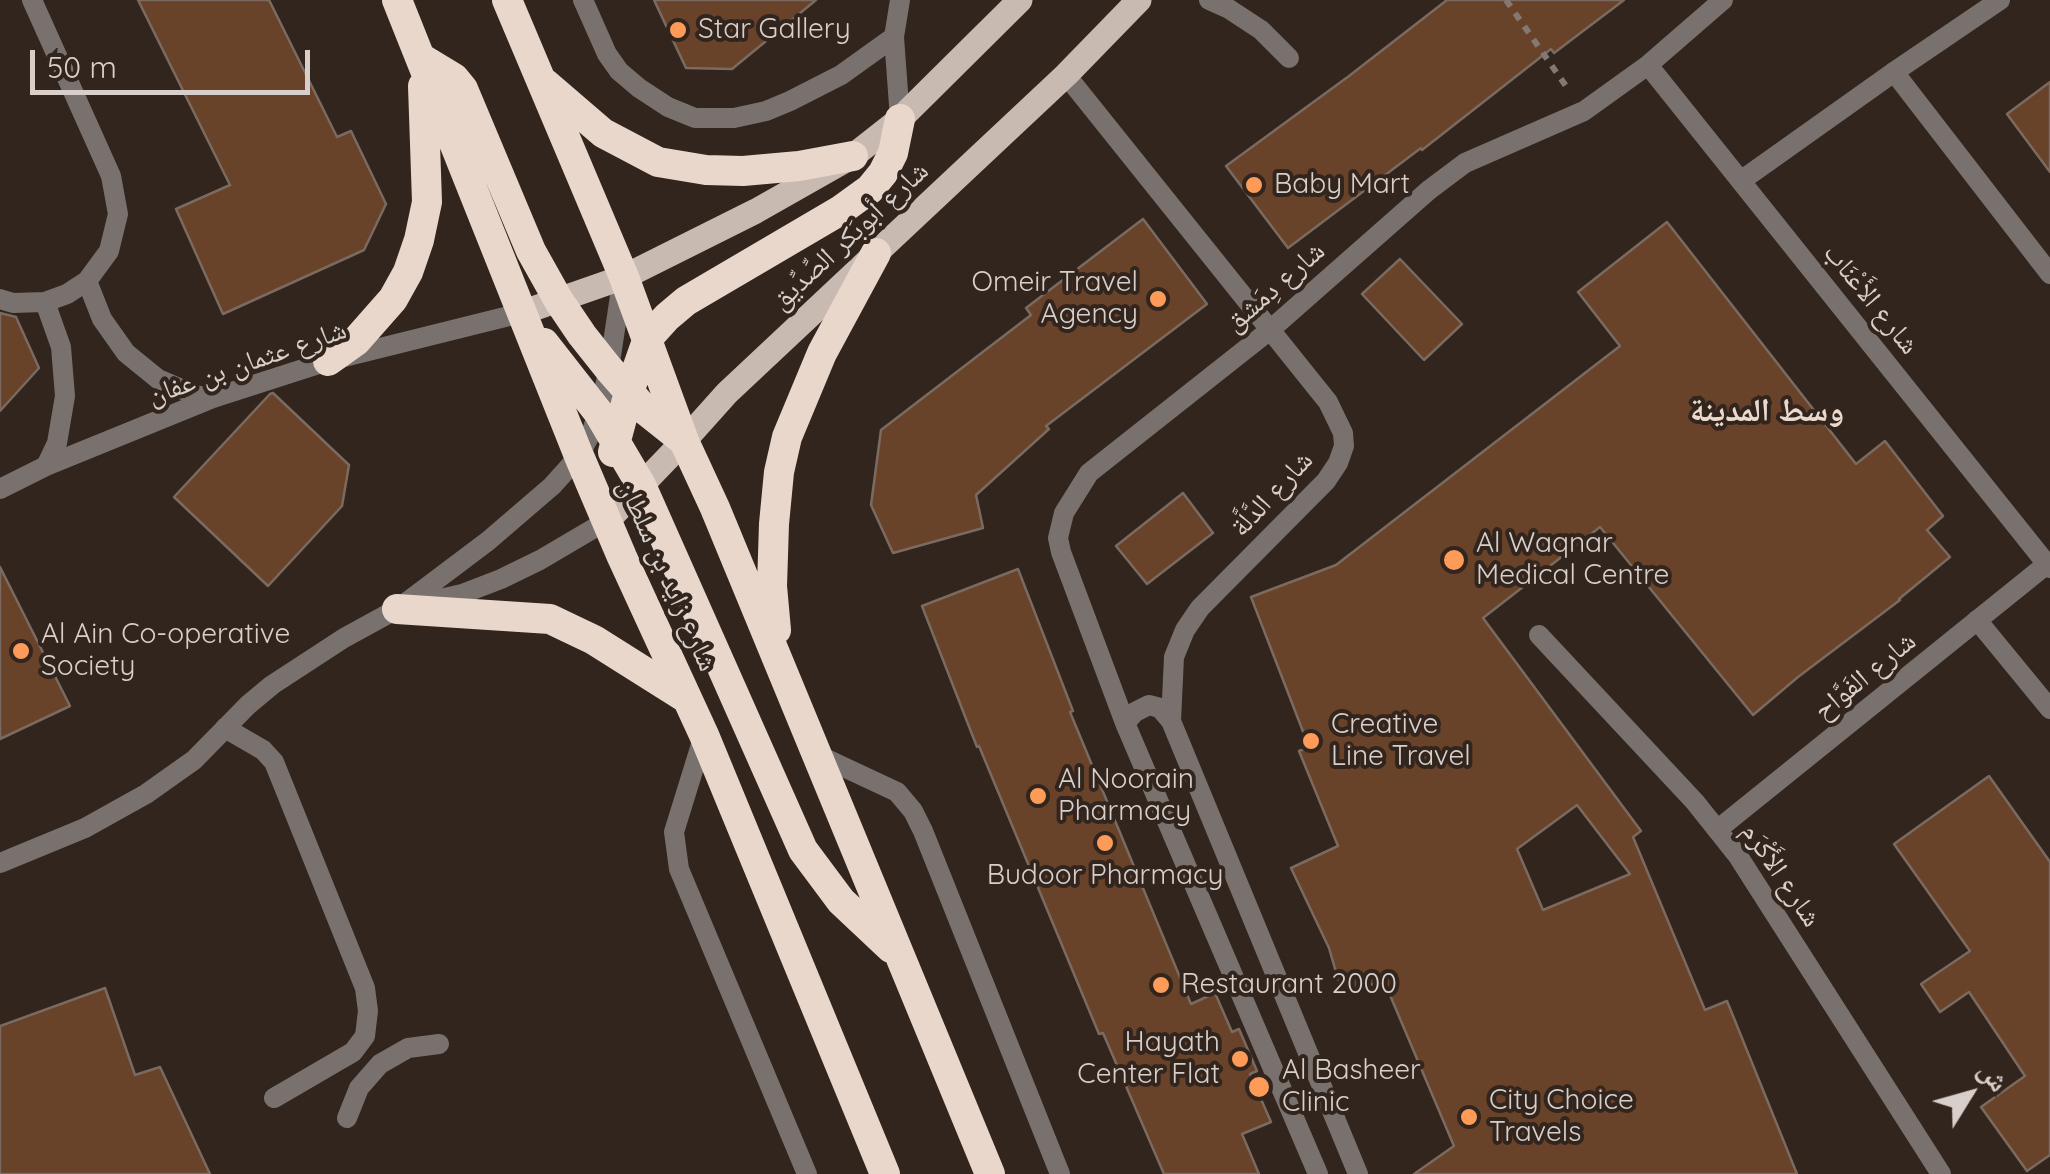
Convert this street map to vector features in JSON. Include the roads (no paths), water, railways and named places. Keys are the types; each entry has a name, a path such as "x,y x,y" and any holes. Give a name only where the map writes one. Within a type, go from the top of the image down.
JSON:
{"highway":[{"name":"شارع زايد بن سلطان","path":"397,0 579,456 704,735 885,1174"},
{"path":"514,6 648,338 684,442 778,658 990,1174"},
{"path":"421,58 454,78 462,89 531,250 559,300 619,381 645,410 684,442"},
{"path":"328,362 356,341 393,299 419,240 427,202 421,58"},
{"path":"540,78 603,132 658,162 743,171 852,156"},
{"path":"608,520 619,381 648,338 686,302 842,210 870,189 893,154 900,119"},
{"path":"778,658 772,586 774,524 787,438 822,354 876,253"},
{"path":"521,313 598,412 641,485 803,850 840,900 901,958"},
{"path":"397,609 550,619 594,640 686,698"}],"main road":[{"name":"شارع أبوبَكر الصِّدِّيق","path":"521,313 624,277 756,211 852,156 900,119 1020,0"},
{"name":"شارع أبوبَكر الصِّدِّيق","path":"608,520 727,393 1066,75 1139,0"}],"street":[{"path":"0,299 13,304 46,302 87,281 109,251 118,214 111,176 32,0"},
{"path":"583,0 619,71 668,107 695,118 734,118 766,111 841,75 894,37"},
{"path":"900,0 894,37 900,119"},
{"path":"1209,0 1261,30 1290,58"},
{"name":"شارع دِمَشق","path":"1318,1174 1126,723 1061,552 1058,538 1064,513 1089,473 1270,330 1386,226 1465,163 1584,111 1648,65 1723,0"},
{"path":"1742,180 2000,0"},
{"name":"شارع الأَعْنَاب","path":"1648,65 2048,566"},
{"path":"1894,72 2050,274"},
{"name":"شارع الدَّلَّة","path":"1066,75 1328,402 1343,432 1344,446 1326,482 1200,608 1184,630 1174,657 1171,720"},
{"path":"0,863 85,828 194,760 248,705 302,664 397,609 488,542 552,486 579,456 598,412 619,381 624,277"},
{"path":"87,281 102,319 126,353 158,379 195,395 213,398"},
{"path":"46,302 61,347 65,396 57,443 46,466"},
{"name":"شارع عثمان بن عفان","path":"0,489 46,466 213,398 328,362 521,313"},
{"path":"397,609 462,594 501,579 608,520"},
{"name":"شارع الفَوَّاح","path":"1717,830 2048,566"},
{"path":"1977,620 2050,709"},
{"name":"شارع الأَكْرَم","path":"1539,635 1717,830 1748,872 1941,1174"},
{"path":"1126,723 1135,712 1149,705 1160,708 1171,720 1358,1174"},
{"path":"225,728 262,750 274,762 365,988 365,1036 353,1052 274,1098"},
{"path":"704,735 674,832 679,869 808,1174"},
{"path":"818,755 897,792 912,811 1060,1174"},
{"path":"347,1118 360,1088 380,1064 408,1048 440,1044"}],"place":[{"name":"Star Gallery","path":"678,30"},
{"name":"Baby Mart","path":"1254,185"},
{"name":"Omeir Travel Agency","path":"1158,299"},
{"name":"Al Waqnar Medical Centre","path":"1454,560"},
{"name":"Al Ain Co-operative Society","path":"21,651"},
{"name":"Creative Line Travel","path":"1311,741"},
{"name":"Al Noorain Pharmacy","path":"1038,796"},
{"name":"Budoor Pharmacy","path":"1105,843"},
{"name":"Restaurant 2000","path":"1161,985"},
{"name":"Hayath Center Flat","path":"1240,1059"},
{"name":"Al Basheer Clinic","path":"1259,1087"},
{"name":"City Choice Travels","path":"1469,1117"}],"district":[{"name":"وسط المدينة","path":"1767,411"}]}
